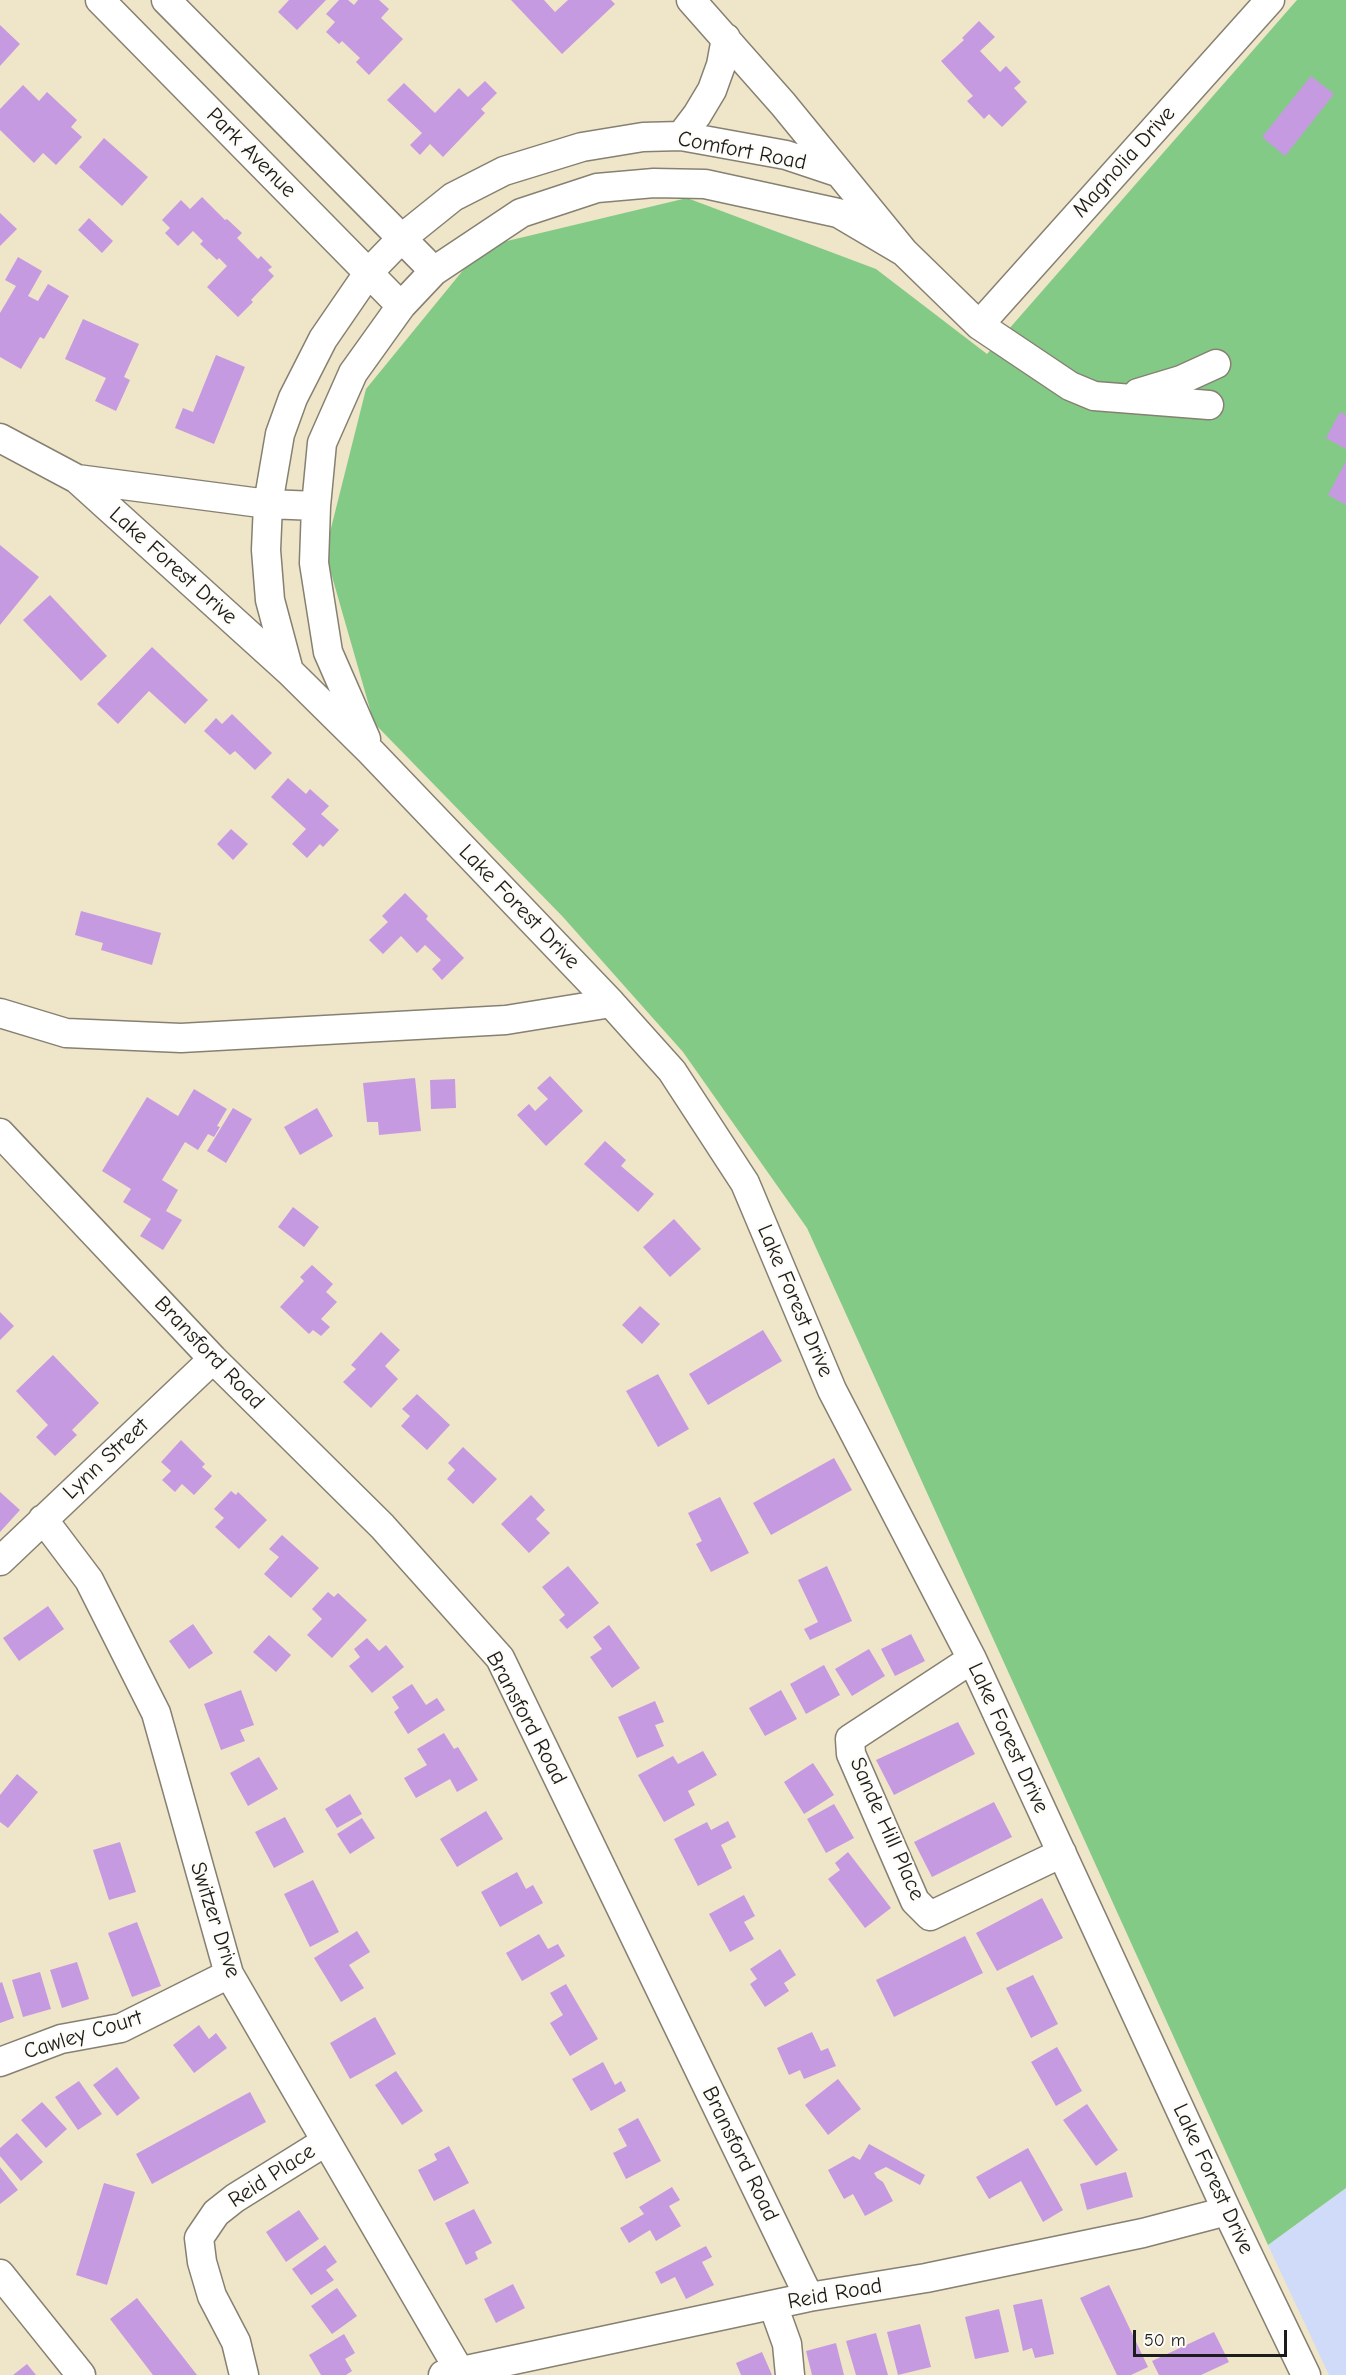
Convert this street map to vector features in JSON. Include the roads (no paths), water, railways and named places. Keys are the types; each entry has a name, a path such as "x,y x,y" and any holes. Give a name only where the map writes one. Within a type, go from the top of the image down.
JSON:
{"street":[{"name":"Park Avenue","path":"100,0 401,306"},
{"name":"Park Avenue","path":"166,0 434,271"},
{"path":"691,0 726,38 837,172"},
{"name":"Magnolia Drive","path":"979,325 1267,1"},
{"path":"681,136 712,90 721,65 726,38"},
{"name":"Comfort Road","path":"289,671 270,600 266,550 268,504 280,434 293,398 323,339 369,272 402,238 453,197 504,171 582,147 648,137 681,136 786,155 837,172 904,252 979,325 1070,386 1094,396 1112,399 1209,405"},
{"path":"648,137 654,183"},
{"name":"Comfort Road","path":"371,752 328,652 314,563 322,443 353,373 401,306 434,271 521,213 597,188 654,183 705,184 838,213 904,252"},
{"path":"1112,399 1164,386 1216,364"},
{"name":"Lake Forest Drive","path":"0,438 77,479 289,671 371,752 611,1003 672,1071 745,1184 832,1390 972,1659 1227,2211 1306,2375"},
{"path":"77,479 268,504 316,506"},
{"path":"0,1013 66,1033 181,1038 506,1020 611,1003"},
{"name":"Bransford Road","path":"0,1133 213,1359 382,1526 500,1658 809,2297"},
{"name":"Lynn Street","path":"0,1560 213,1359"},
{"name":"Switzer Drive","path":"43,1519 88,1580 156,1713 229,1974 325,2142 451,2373"},
{"name":"Sande Hill Place","path":"972,1659 850,1739 851,1754 915,1901 930,1916 1062,1853"},
{"name":"Cawley Court","path":"0,2062 61,2039 121,2028 229,1974"},
{"name":"Reid Place","path":"244,2375 236,2342 212,2296 202,2262 199,2238 216,2213 235,2198 325,2142"},
{"name":"Reid Road","path":"451,2373 809,2297 926,2278 1143,2233 1227,2211"},
{"path":"0,2274 81,2375"},
{"path":"774,2305 787,2344 790,2375"}]}
